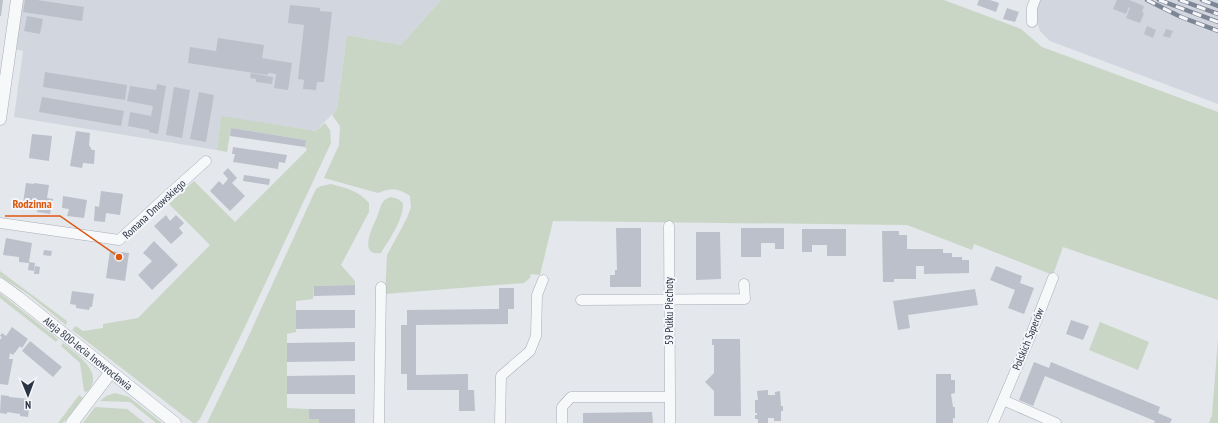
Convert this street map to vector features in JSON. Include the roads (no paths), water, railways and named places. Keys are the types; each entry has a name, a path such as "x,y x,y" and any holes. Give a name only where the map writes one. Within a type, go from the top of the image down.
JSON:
{"street":[{"path":"0,119 17,0"},
{"path":"1032,22 1032,8 1035,0"},
{"name":"Romana Dmowskiego","path":"0,223 120,240 206,161"},
{"name":"59 Pułku Piechoty","path":"669,226 670,423"},
{"name":"Polskich Saperów","path":"993,423 1030,337 1052,278"},
{"path":"500,423 501,376 530,350 536,336 537,295 542,280"},
{"name":"Aleja 800-lecia Inowrocławia","path":"0,284 175,423"},
{"path":"581,300 745,300 744,284"},
{"path":"379,423 380,287"},
{"path":"72,423 111,372"},
{"path":"562,423 562,407 571,397 670,397"},
{"path":"1003,400 1056,423"}],"railway":[{"path":"1147,0 1181,17 1218,31"},
{"path":"1159,0 1218,22"},
{"path":"1180,0 1218,14"},
{"path":"1202,0 1218,6"}],"place":[{"name":"Rodzinna","path":"119,257"}]}
